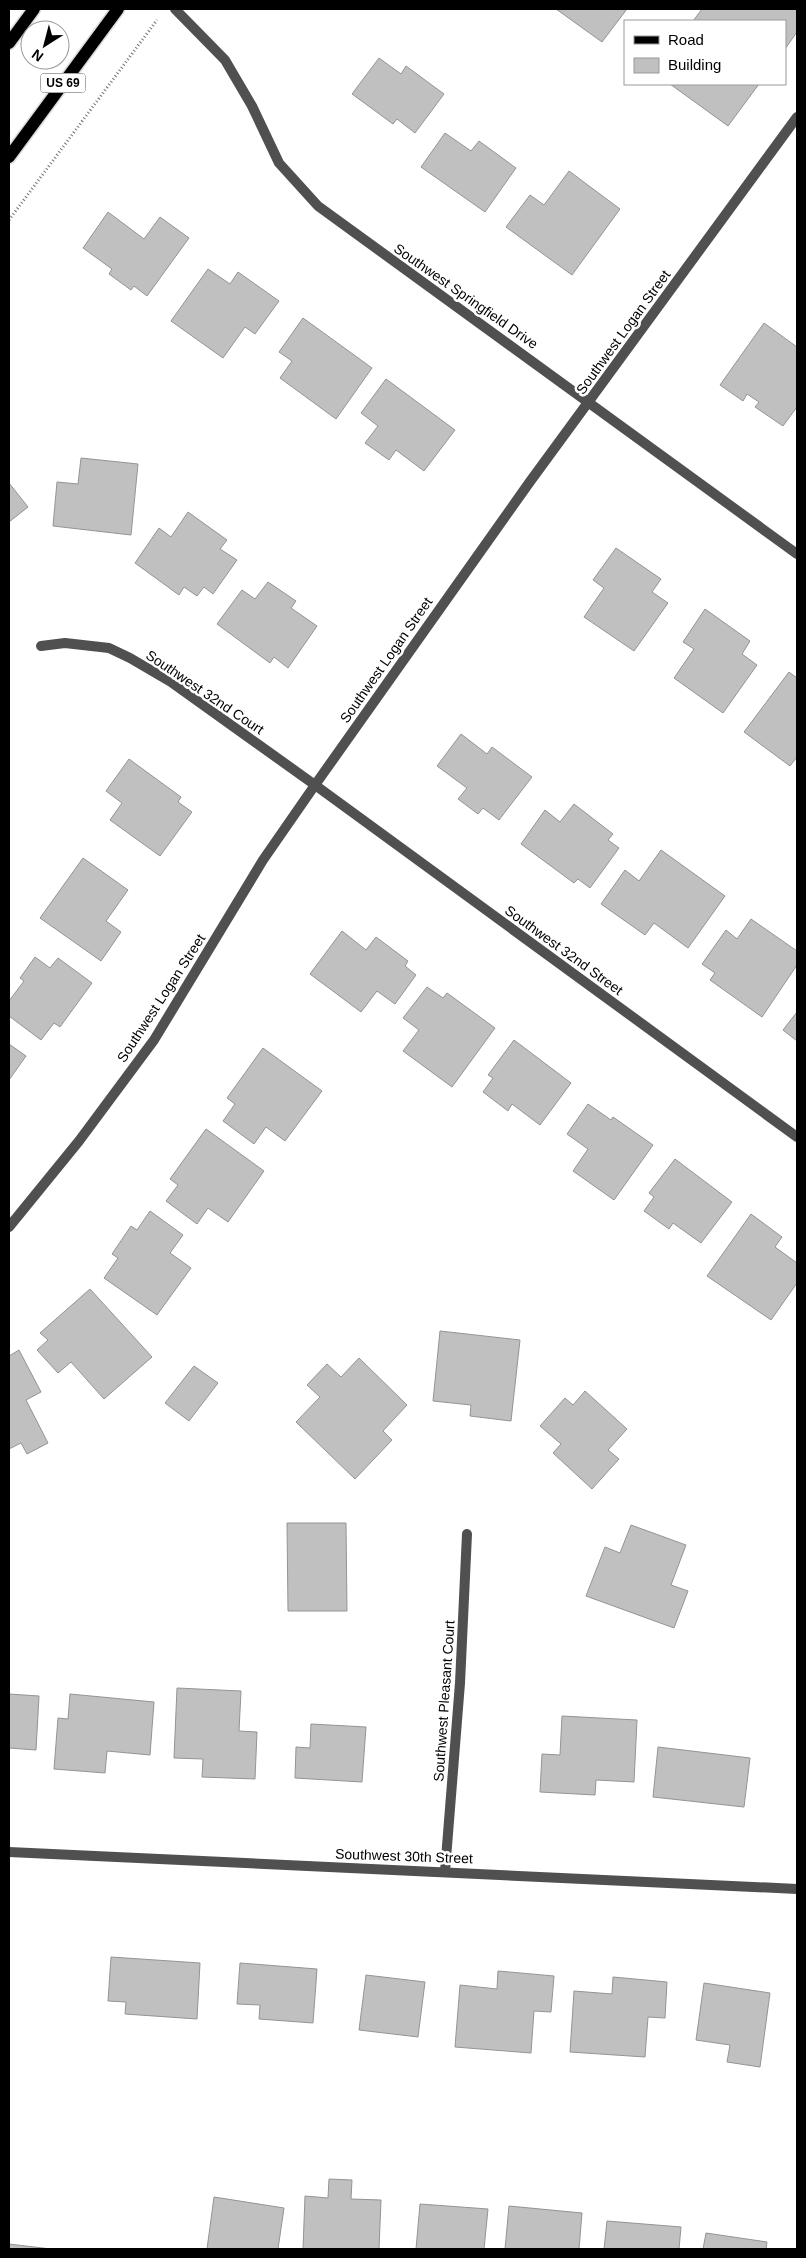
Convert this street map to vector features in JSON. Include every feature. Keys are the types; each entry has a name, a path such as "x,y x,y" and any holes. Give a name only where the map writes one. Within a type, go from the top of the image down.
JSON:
{"main road":[{"path":"9,43 34,9"},
{"name":"US 69","path":"9,157 118,9"}],"street":[{"name":"Southwest Springfield Drive","path":"175,9 225,60 252,106 280,164 318,206 797,554"},
{"name":"Southwest Logan Street","path":"9,1227 79,1141 154,1040 263,860 315,785 457,582 797,117"},
{"name":"Southwest 32nd Court","path":"41,646 65,643 109,648 130,658 171,682 315,785"},
{"name":"Southwest 32nd Street","path":"315,785 797,1137"},
{"name":"Southwest Pleasant Court","path":"445,1871 460,1683 467,1534"},
{"name":"Southwest 30th Street","path":"9,1852 797,1889"}],"path":[{"path":"9,220 160,17"}],"building":[{"path":"556,9 627,9 602,42"},
{"path":"702,9 797,9 797,32 786,48 786,20 694,20"},
{"path":"379,58 401,74 406,66 444,94 415,133 397,119 393,124 352,94"},
{"path":"671,85 758,85 728,126"},
{"path":"445,133 471,151 479,141 516,168 485,212 421,167"},
{"path":"569,171 620,209 572,275 506,227 530,195 544,205"},
{"path":"108,212 144,239 160,217 189,238 147,296 134,286 131,290 109,274 112,269 83,248"},
{"path":"208,269 230,284 238,272 279,301 255,334 245,327 223,358 171,321"},
{"path":"303,318 372,368 336,419 280,378 292,361 279,352"},
{"path":"764,323 797,347 797,407 783,426 755,407 759,402 747,394 743,401 720,385"},
{"path":"386,379 455,430 424,471 396,450 389,460 365,443 378,426 361,413"},
{"path":"81,458 138,464 131,535 53,526 57,482 78,484"},
{"path":"9,483 28,507 9,522"},
{"path":"188,512 227,540 220,549 237,560 213,594 204,587 197,596 184,587 179,595 135,563 159,528 171,537"},
{"path":"616,548 661,579 652,592 668,603 634,651 584,617 604,588 593,580"},
{"path":"268,582 296,601 291,608 317,626 288,668 274,657 270,663 217,624 242,590 255,599"},
{"path":"705,609 750,641 742,654 757,665 723,713 674,678 694,649 683,642"},
{"path":"789,672 797,678 797,757 790,766 744,732"},
{"path":"461,734 487,754 492,747 532,777 499,820 483,808 478,814 458,799 467,788 437,766"},
{"path":"129,759 181,797 178,802 192,812 160,856 110,820 122,803 106,791"},
{"path":"574,804 613,834 608,840 619,848 590,888 578,879 574,883 521,844 545,810 560,822"},
{"path":"661,850 725,896 688,948 654,923 645,935 601,904 625,870 639,881"},
{"path":"83,858 128,890 106,921 121,932 101,961 40,918"},
{"path":"751,919 797,951 797,965 762,1017 710,980 715,973 702,964 726,930 737,939"},
{"path":"342,931 366,950 376,937 408,961 405,966 416,975 395,1004 377,991 361,1012 310,974"},
{"path":"35,957 50,968 58,958 92,983 60,1027 54,1023 41,1040 9,1016 9,1001 24,981 20,978"},
{"path":"427,987 443,998 447,993 495,1028 452,1087 403,1051 419,1030 403,1018"},
{"path":"797,1012 797,1041 783,1030"},
{"path":"514,1040 571,1083 540,1125 512,1104 508,1111 483,1092 493,1078 488,1075"},
{"path":"9,1044 26,1056 9,1080"},
{"path":"263,1048 322,1091 285,1141 266,1127 254,1144 223,1121 235,1104 227,1098"},
{"path":"588,1104 611,1120 613,1117 653,1145 614,1200 573,1171 588,1149 567,1134"},
{"path":"206,1129 264,1171 228,1222 208,1208 197,1224 166,1201 178,1185 170,1179"},
{"path":"675,1159 732,1202 701,1243 673,1223 669,1229 644,1211 654,1197 649,1193"},
{"path":"150,1211 183,1235 170,1253 191,1268 157,1315 104,1278 118,1258 112,1254 131,1226 137,1230"},
{"path":"751,1214 782,1237 775,1247 797,1263 797,1283 771,1320 707,1276"},
{"path":"90,1289 152,1357 104,1399 71,1362 58,1373 37,1350 48,1340 40,1333"},
{"path":"440,1331 520,1340 511,1421 470,1416 471,1405 433,1401"},
{"path":"19,1350 41,1392 26,1400 48,1443 27,1454 21,1443 9,1449 9,1356"},
{"path":"359,1358 407,1405 383,1431 392,1440 355,1479 296,1422 320,1397 307,1385 327,1364 341,1377"},
{"path":"194,1366 218,1383 189,1421 165,1403"},
{"path":"585,1391 627,1429 608,1450 619,1459 592,1489 553,1453 561,1444 540,1426 565,1398 573,1405"},
{"path":"287,1523 346,1523 347,1611 288,1611"},
{"path":"631,1525 686,1545 671,1585 688,1591 674,1628 586,1596 605,1547 620,1553"},
{"path":"177,1688 241,1691 239,1731 257,1732 255,1779 202,1777 203,1759 174,1758"},
{"path":"9,1694 39,1696 36,1750 9,1748"},
{"path":"70,1694 154,1702 150,1755 107,1751 105,1773 54,1769 58,1718 68,1719"},
{"path":"562,1716 637,1720 634,1782 596,1780 595,1795 540,1792 542,1754 560,1755"},
{"path":"311,1724 366,1727 362,1782 295,1778 296,1747 310,1748"},
{"path":"658,1747 750,1758 744,1807 653,1797"},
{"path":"111,1957 200,1963 197,2019 125,2014 126,2002 108,2001"},
{"path":"240,1963 317,1969 313,2023 259,2019 260,2005 237,2004"},
{"path":"498,1971 554,1976 551,2012 534,2011 531,2053 455,2047 460,1985 497,1989"},
{"path":"366,1975 425,1982 418,2037 359,2030"},
{"path":"613,1977 667,1982 665,2018 648,2017 645,2057 570,2052 574,1991 612,1994"},
{"path":"704,1983 770,1993 760,2067 727,2062 730,2045 696,2040"},
{"path":"329,2179 352,2180 351,2199 381,2200 379,2249 303,2249 305,2196 328,2198"},
{"path":"214,2197 284,2208 278,2249 207,2249"},
{"path":"420,2204 488,2209 484,2249 416,2249"},
{"path":"509,2206 582,2213 579,2249 505,2249"},
{"path":"607,2221 681,2227 679,2249 604,2249"},
{"path":"706,2233 767,2242 766,2249 703,2249"},
{"path":"9,2244 51,2249 9,2249"}]}
